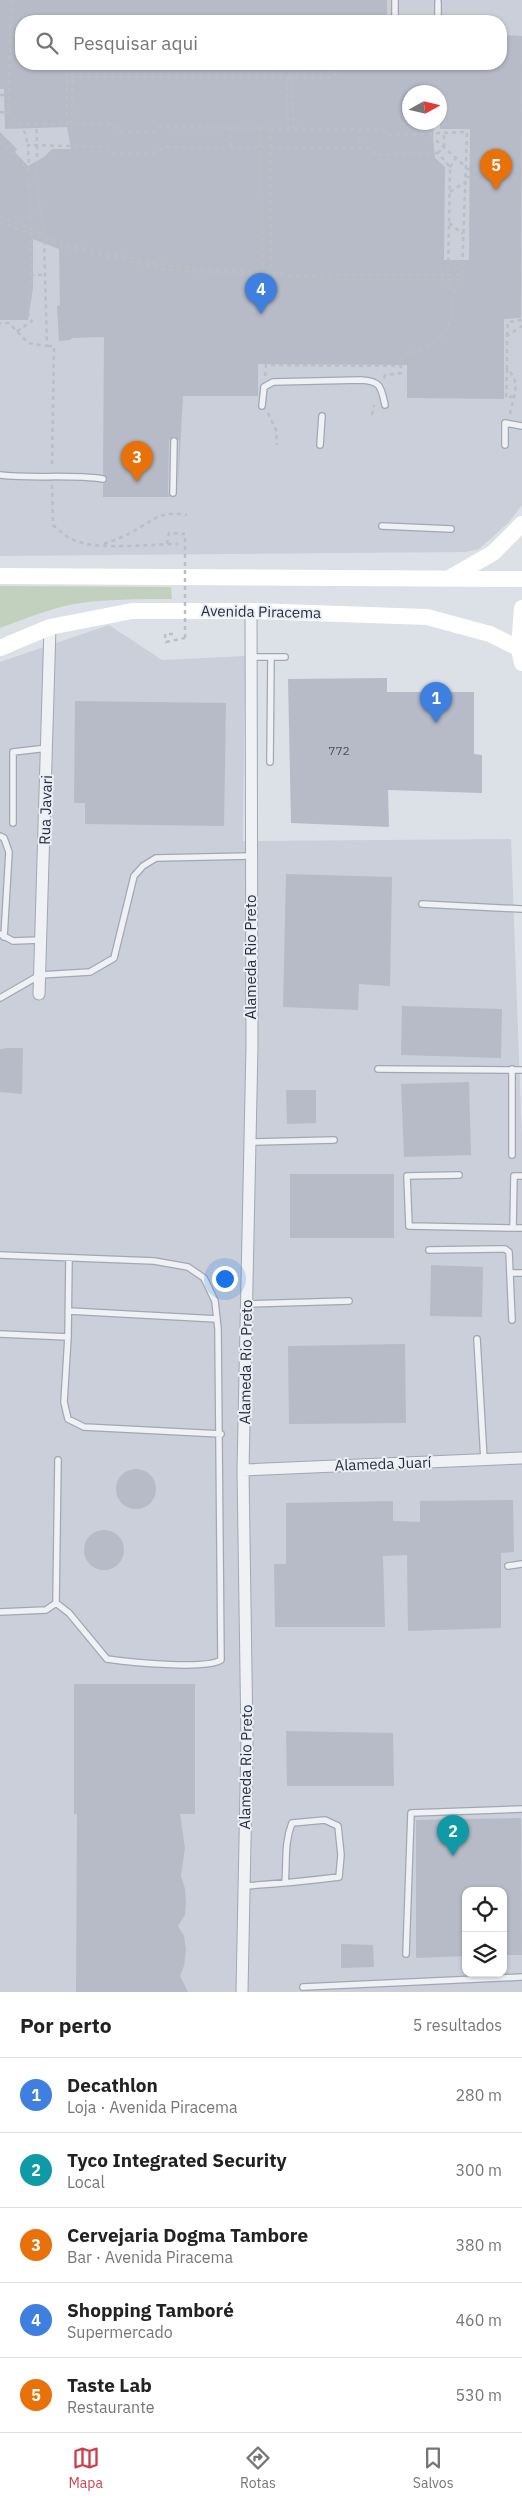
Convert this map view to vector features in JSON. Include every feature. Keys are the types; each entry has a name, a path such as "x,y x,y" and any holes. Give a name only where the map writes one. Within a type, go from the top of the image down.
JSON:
{"main road":[{"path":"449,578 493,553 522,524"},
{"path":"0,576 522,579"},
{"path":"521,654 522,608"},
{"name":"Avenida Piracema","path":"0,648 50,627 132,611 251,611 427,617 490,634 521,654"}],"street":[{"name":"Alameda Rio Preto","path":"242,1992 247,1740 244,1470 252,1046 251,611"},
{"name":"Rua Javari","path":"40,994 50,627"},
{"name":"Alameda Juarí","path":"244,1470 522,1458"}],"lane":[{"path":"395,0 395,15"},
{"path":"438,2 438,15"},
{"path":"262,406 264,387 273,382 360,380 373,381 380,386 385,405"},
{"path":"320,446 322,416"},
{"path":"505,445 507,423 522,426"},
{"path":"173,493 174,441"},
{"path":"0,474 77,475 103,479"},
{"path":"382,526 451,529"},
{"path":"250,657 285,657"},
{"path":"270,762 271,657"},
{"path":"12,823 13,752 48,748"},
{"path":"0,836 4,838 8,852 2,935 13,941 41,940"},
{"path":"0,998 40,975 90,972 114,958 134,876 156,858 251,856"},
{"path":"422,904 522,910"},
{"path":"378,1069 522,1070"},
{"path":"512,1069 512,1155"},
{"path":"250,1142 334,1140"},
{"path":"459,1175 407,1176 409,1226 522,1228"},
{"path":"513,1228 514,1176 522,1176"},
{"path":"430,1250 505,1249 509,1252 512,1320"},
{"path":"0,1255 154,1261 188,1267 204,1278 214,1301 217,1319 220,1434 221,1660 216,1664 192,1664 131,1663 107,1659 69,1613 56,1604"},
{"path":"69,1258 68,1337 64,1402 68,1419 84,1427 220,1434"},
{"path":"511,1273 522,1273"},
{"path":"247,1304 349,1301"},
{"path":"68,1311 217,1319"},
{"path":"0,1334 68,1337"},
{"path":"476,1339 484,1460"},
{"path":"56,1604 58,1460"},
{"path":"508,1566 522,1564"},
{"path":"0,1612 46,1610 56,1604"},
{"path":"406,1954 411,1813 522,1809"},
{"path":"244,1886 285,1884 339,1877 341,1855 338,1826 325,1820 292,1823 286,1838 287,1863 285,1884"},
{"path":"303,1988 522,1977"}],"path":[{"path":"8,113 12,0"},
{"path":"292,76 326,74 331,70"},
{"path":"66,124 67,77 292,76 330,78 339,70"},
{"path":"71,124 73,76"},
{"path":"287,76 288,128"},
{"path":"292,76 293,128"},
{"path":"0,95 8,95"},
{"path":"0,112 8,113 18,124 25,133 28,145 30,231 28,314 32,321 16,332"},
{"path":"18,124 111,124 122,133 152,132 159,127 359,129 382,130 388,135 430,135 444,132 467,132 462,277 452,292"},
{"path":"36,124 38,185 44,237 47,346"},
{"path":"230,127 230,147"},
{"path":"260,128 263,274"},
{"path":"270,128 271,274"},
{"path":"359,129 360,148"},
{"path":"28,145 104,147 110,153 156,153 164,147 369,148 377,155 438,153 444,146 444,132"},
{"path":"430,135 466,168 522,170"},
{"path":"0,140 29,171"},
{"path":"438,153 450,166"},
{"path":"401,364 401,355 417,353 439,340 452,316 452,292 448,277 449,193 450,166 456,158"},
{"path":"466,177 522,178"},
{"path":"449,193 466,182"},
{"path":"29,185 38,185"},
{"path":"0,217 69,248 169,270 263,274 462,277"},
{"path":"0,222 30,231"},
{"path":"449,223 464,235"},
{"path":"30,275 45,275"},
{"path":"514,396 506,398 508,322 522,320"},
{"path":"0,323 9,323 28,344 54,346 53,525 65,536 79,543 101,545 178,544 167,544 169,533 185,534 185,638 166,642 165,634 173,634"},
{"path":"507,336 522,326"},
{"path":"507,423 517,386 515,375 508,369"},
{"path":"101,545 127,535 156,516 179,513 187,515"}],"shaded area":[{"path":"0,0 522,0 522,505 509,522 479,549 466,552 0,556"},
{"path":"109,625 162,660 245,656 243,841 511,839 522,1140 522,1992 0,1992 0,662"}],"green space":[{"path":"0,586 171,587 172,599 110,600 74,604 46,611 0,628"}],"building":[{"path":"0,0 387,0 387,15 15,15 15,70 507,70 507,35 522,36 521,318 504,319 504,399 407,398 407,365 258,364 258,396 183,396 178,488 179,441 174,436 169,441 168,493 170,497 103,497 103,484 108,479 103,474 104,337 72,338 59,341 57,306 60,305 59,249 33,239 33,288 28,320 0,320 0,132 17,149 15,152 28,166 44,157 52,149 71,149 67,127 5,129 4,89 0,89","holes":["402,85 447,85 447,129 470,129 469,260 444,260 445,167 435,158 434,130 402,130"]},
{"path":"387,678 387,692 474,692 474,754 482,755 482,793 388,790 389,827 291,823 288,679"},
{"path":"75,701 226,703 224,826 85,824 85,803 74,803"},
{"path":"286,874 392,877 390,986 359,984 358,1010 283,1007"},
{"path":"402,1006 502,1009 501,1058 401,1055"},
{"path":"23,1048 22,1094 0,1092 0,1049"},
{"path":"469,1082 471,1155 404,1157 401,1084"},
{"path":"286,1090 316,1090 316,1123 287,1124"},
{"path":"290,1174 394,1174 394,1238 290,1238"},
{"path":"431,1265 483,1267 482,1317 430,1316"},
{"path":"405,1344 406,1423 289,1424 288,1346"},
{"path":"136,1469 147,1472 153,1478 156,1489 153,1500 147,1506 136,1509 125,1506 119,1500 116,1489 119,1478 125,1472"},
{"path":"513,1500 514,1552 501,1553 501,1628 408,1631 407,1555 383,1556 385,1627 275,1627 274,1564 286,1564 286,1503 393,1501 393,1521 420,1522 420,1501"},
{"path":"100,1530 108,1530 115,1533 121,1539 124,1550 121,1561 115,1567 108,1570 100,1570 93,1567 87,1561 84,1554 84,1546 87,1539 93,1533"},
{"path":"74,1684 195,1684 195,1814 180,1814 185,1848 181,1876 186,1902 185,1915 178,1926 184,1936 186,1949 184,1966 180,1976 188,1992 76,1992 77,1814 74,1814"},
{"path":"286,1731 393,1733 394,1786 287,1786"},
{"path":"521,1818 522,1955 507,1955 507,1887 462,1887 462,1956 416,1958 416,1820"},
{"path":"341,1944 373,1945 374,1967 341,1968"}],"place":[{"name":"Taste Lab","path":"496,190"},
{"name":"Shopping Tamboré","path":"261,314"},
{"name":"Cervejaria Dogma Tambore","path":"137,482"},
{"name":"Decathlon","path":"436,723"},
{"name":"Tyco Integrated Security","path":"453,1856"}]}
